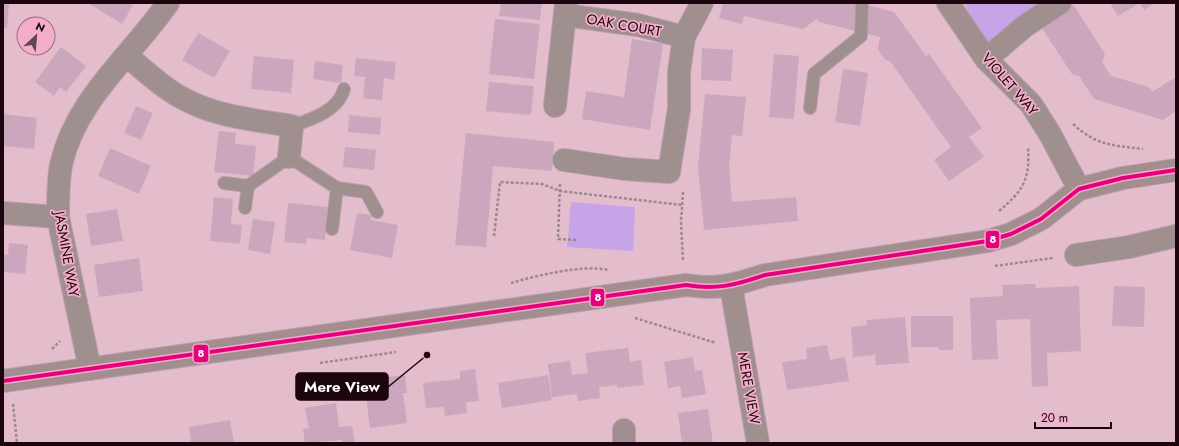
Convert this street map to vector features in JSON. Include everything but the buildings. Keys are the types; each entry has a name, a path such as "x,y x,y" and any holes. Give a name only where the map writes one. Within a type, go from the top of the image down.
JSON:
{"main road":[{"path":"3,381 686,285 701,288 731,286 765,274 988,241 1011,234 1042,219 1079,189 1123,178 1176,170"}],"street":[{"name":"JASMINE WAY","path":"90,369 58,217 61,165 70,138 83,111 168,3"},
{"path":"564,160 625,169 670,172 679,109 679,72 684,37 702,3"},
{"name":"VIOLET WAY","path":"948,3 986,59 1031,104 1050,134 1079,189"},
{"path":"986,59 1025,26 1060,3"},
{"name":"OAK COURT","path":"555,106 565,9 684,37"},
{"path":"127,56 185,100 207,110 230,116 292,126 289,157"},
{"path":"3,213 58,217"},
{"path":"1076,255 1129,247 1176,236"},
{"name":"MERE VIEW","path":"731,286 758,443"}],"lane":[{"path":"810,108 814,74 861,36 862,3"},
{"path":"292,126 321,116 342,99 344,89"},
{"path":"224,183 248,186 289,157 337,188 366,192 377,212"},
{"path":"245,208 248,186"},
{"path":"332,229 337,188"}],"path":[{"path":"1070,120 1090,139 1102,143 1151,150"},
{"path":"564,160 560,191 558,239 576,240"},
{"path":"670,172 683,173 681,252 683,265"},
{"path":"494,236 500,182 542,184 560,191 682,205"},
{"path":"988,241 993,266 1076,255"},
{"path":"633,317 717,343"},
{"path":"316,363 401,351"},
{"path":"13,403 17,443"}],"shaded area":[{"path":"966,3 1045,3 986,43 966,7"},
{"path":"571,202 635,207 633,251 567,247"}],"transit line":[{"name":"8","path":"3,381 686,285 708,287 726,286 765,275 988,241 1011,234 1041,219 1079,189 1123,178 1176,170"}],"place":[{"name":"Mere View","path":"427,355"}]}
